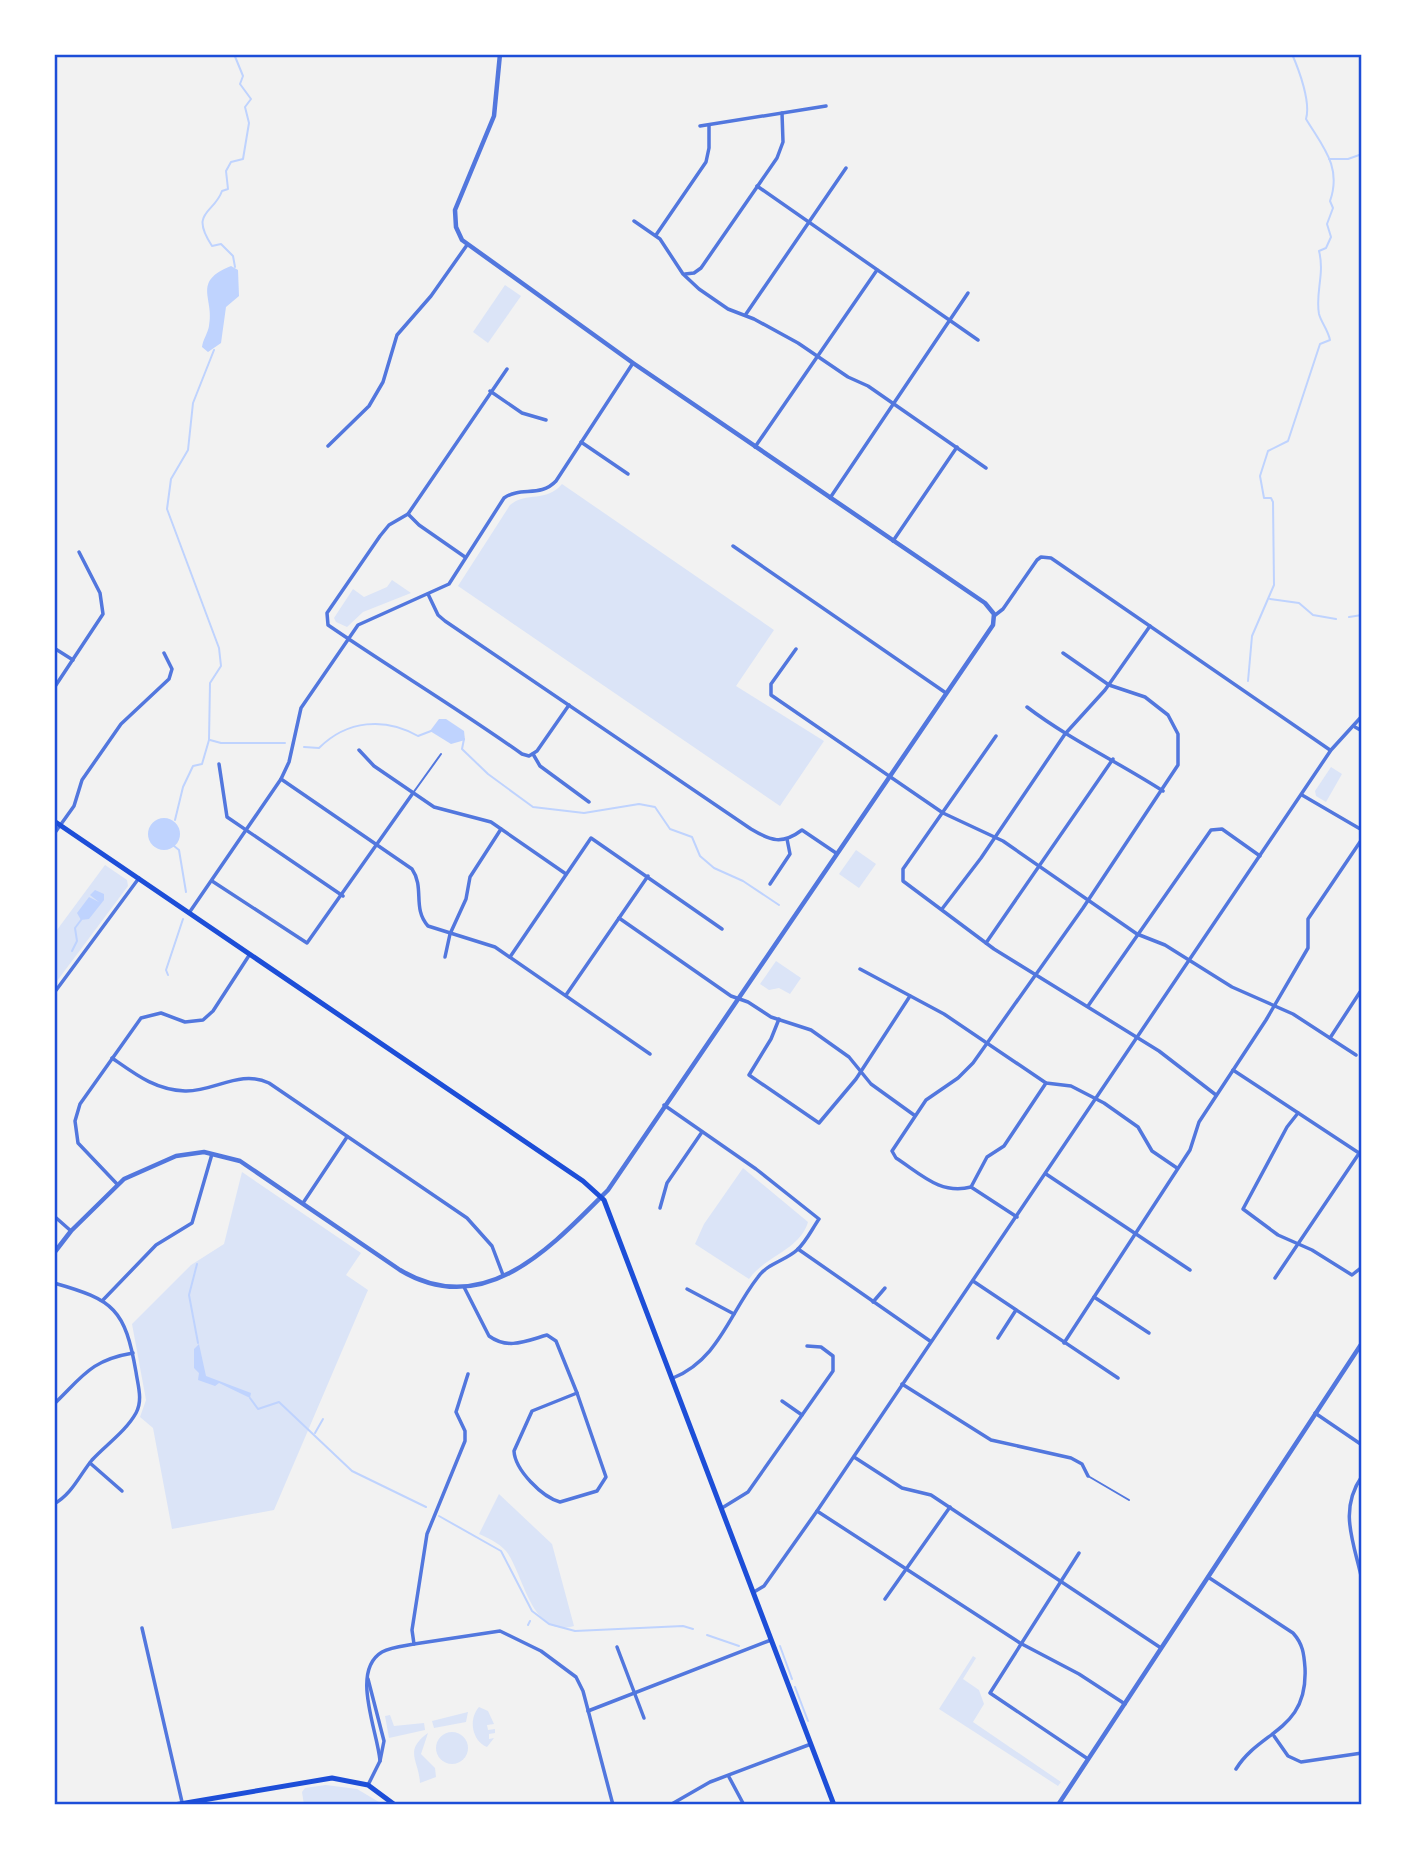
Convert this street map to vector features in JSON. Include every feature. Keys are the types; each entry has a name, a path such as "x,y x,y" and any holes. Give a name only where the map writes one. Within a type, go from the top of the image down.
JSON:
{"main road":[{"path":"54,821 601,1196 608,1207 834,1805"},
{"path":"174,1805 323,1778 350,1779 368,1785 395,1805"}],"street":[{"path":"500,54 494,116 455,210 456,227 467,245 633,363 985,603 995,616"},
{"path":"700,126 826,106"},
{"path":"683,274 698,271 780,152 784,135 782,113"},
{"path":"656,235 706,162 709,125"},
{"path":"746,315 808,220 846,168"},
{"path":"757,186 978,340"},
{"path":"634,221 656,235 683,274 728,309 746,315 819,356 894,403 986,468"},
{"path":"328,446 369,406 383,382 397,335 431,296 467,245"},
{"path":"755,447 877,269"},
{"path":"830,498 968,293"},
{"path":"189,913 281,779 290,758 301,708 363,620 449,584 506,497 519,491 540,492 556,481 633,363"},
{"path":"507,369 408,514 384,530 327,612 326,620 348,639 522,754 533,754"},
{"path":"490,391 522,413 546,420"},
{"path":"581,442 628,474"},
{"path":"893,541 957,447"},
{"path":"408,514 419,525 465,557"},
{"path":"733,546 946,693"},
{"path":"54,688 100,622 103,607 95,581 79,552"},
{"path":"54,1253 71,1231 117,1184 134,1173 176,1156 212,1152 240,1161 411,1276 438,1286 464,1287 503,1276 533,1260 601,1196 891,775 992,626 995,616 1003,609 1037,560 1044,556 1054,560 1331,750"},
{"path":"428,594 438,615 445,621 751,829 769,839 787,839 802,830 836,853"},
{"path":"942,909 1065,734 1110,685 1150,625"},
{"path":"54,648 73,660"},
{"path":"796,649 771,684 771,695 943,813 994,836 1137,934 1165,945 1232,987 1274,1005 1356,1055"},
{"path":"54,834 74,806 82,780 121,724 169,679 172,669 164,653"},
{"path":"1017,1217 971,1187 953,1191 940,1187 896,1158 892,1151 914,1115 934,1093 969,1067 1088,901 1178,765 1180,745 1174,723 1160,708 1145,697 1110,685 1063,653"},
{"path":"533,754 569,705"},
{"path":"1027,707 1065,734 1163,791"},
{"path":"754,1592 764,1586 817,1511 1331,750 1355,727 1362,716"},
{"path":"1355,727 1362,731"},
{"path":"996,736 903,869 901,877 905,883 986,943 1064,995 1088,1006 1137,1037 1216,1095"},
{"path":"359,750 374,766 440,810 485,819 566,874"},
{"path":"533,754 540,766 589,802"},
{"path":"986,943 1113,760"},
{"path":"219,764 227,817 343,896"},
{"path":"281,779 416,874 417,904 422,919 428,926 488,943 650,1054"},
{"path":"212,881 307,943 343,896 413,793"},
{"path":"1302,795 1362,830"},
{"path":"445,957 450,934 466,899 470,877 501,829"},
{"path":"1088,1006 1211,830 1222,829 1260,856"},
{"path":"510,957 587,841 597,839 722,929"},
{"path":"770,884 790,854 787,839"},
{"path":"1064,1343 1159,1202 1190,1150 1196,1127 1308,948 1308,919 1362,839"},
{"path":"566,995 648,875"},
{"path":"54,993 139,878"},
{"path":"619,918 736,998 779,1019 811,1030 849,1057 871,1084 914,1115"},
{"path":"117,1184 80,1147 75,1127 80,1104 135,1024 148,1015 161,1013 191,1023 204,1020 213,1011 250,954"},
{"path":"860,969 944,1014 1046,1083 1071,1086 1133,1123 1142,1131 1152,1151 1177,1168"},
{"path":"1330,1038 1360,992"},
{"path":"779,1019 771,1039 749,1075 820,1123 910,996"},
{"path":"112,1058 154,1085 173,1090 197,1090 241,1078 262,1080 467,1218 488,1240 503,1276"},
{"path":"1233,1070 1361,1153 1275,1278"},
{"path":"971,1187 986,1157 1004,1146 1046,1083"},
{"path":"664,1105 756,1169 819,1219 798,1250 765,1269 705,1359 691,1371 673,1378"},
{"path":"1298,1113 1244,1203 1243,1209 1278,1235 1356,1275 1362,1267"},
{"path":"660,1208 667,1183 702,1132"},
{"path":"303,1203 347,1137"},
{"path":"103,1300 156,1245 192,1223 212,1152"},
{"path":"1046,1173 1190,1270"},
{"path":"54,1216 71,1231"},
{"path":"798,1250 930,1341"},
{"path":"973,1281 1118,1378"},
{"path":"54,1283 103,1300 125,1325 140,1395 138,1409 90,1463 70,1493 54,1504"},
{"path":"464,1287 489,1336 496,1341 512,1344 547,1335 556,1341 577,1394 606,1477 597,1491 560,1502 550,1498 518,1467 514,1451 532,1411 577,1394"},
{"path":"873,1302 885,1288"},
{"path":"687,1289 734,1314"},
{"path":"1094,1297 1149,1333"},
{"path":"998,1338 1016,1310"},
{"path":"1058,1805 1362,1343"},
{"path":"722,1508 748,1492 835,1365 833,1356 821,1347 807,1346"},
{"path":"54,1404 94,1364 108,1357 132,1353"},
{"path":"414,1644 412,1630 424,1546 465,1437 456,1412 468,1374"},
{"path":"902,1384 991,1440 1071,1458 1082,1464 1088,1476"},
{"path":"782,1401 802,1415"},
{"path":"1315,1413 1362,1445"},
{"path":"854,1457 902,1488 931,1494 1016,1549 1028,1562 1161,1648"},
{"path":"90,1463 122,1490"},
{"path":"1362,1476 1350,1496 1348,1511 1362,1580"},
{"path":"885,1599 950,1507"},
{"path":"817,1511 1020,1643 1079,1674 1125,1704"},
{"path":"1079,1553 990,1693 1088,1759"},
{"path":"1208,1577 1293,1633 1301,1643 1305,1676 1302,1696 1290,1718 1274,1735 1250,1752 1236,1769"},
{"path":"142,1628 183,1802"},
{"path":"368,1785 380,1761 384,1741 367,1677 368,1667 378,1654 414,1644 493,1631 508,1632 569,1670 580,1684 613,1805"},
{"path":"588,1711 771,1640"},
{"path":"617,1647 644,1718"},
{"path":"1274,1735 1289,1756 1301,1762 1362,1753"},
{"path":"670,1805 710,1782 811,1744"},
{"path":"729,1777 744,1805"}],"lane":[{"path":"413,793 441,754"},
{"path":"1088,1476 1129,1500"}],"shaded area":[{"path":"505,285 521,296 488,343 473,332"},
{"path":"562,484 774,630 736,686 824,741 780,806 458,586 510,505 523,498 550,493"},
{"path":"392,580 411,593 363,612 347,627 336,622 334,618 353,589 364,597 387,587"},
{"path":"1331,767 1342,774 1326,802 1316,796 1315,791"},
{"path":"856,850 876,864 859,888 839,874"},
{"path":"105,865 127,880 128,886 54,985 54,934"},
{"path":"776,961 801,978 790,994 779,988 769,990 760,984"},
{"path":"743,1168 808,1222 798,1239 764,1264 749,1279 695,1244 704,1224"},
{"path":"242,1172 361,1253 346,1275 368,1290 274,1510 172,1529 153,1428 140,1417 146,1400 132,1324 191,1265 224,1244"},
{"path":"499,1494 552,1544 574,1626 559,1627 548,1623 538,1614 506,1551 479,1534"},
{"path":"973,1656 976,1658 963,1679 979,1690 984,1704 973,1722 1061,1782 1058,1786 939,1709"},
{"path":"479,1707 488,1711 494,1724 487,1725 488,1730 495,1729 495,1733 489,1734 489,1739 494,1738 487,1747 478,1740 473,1729 474,1717"},
{"path":"468,1712 466,1722 434,1728 432,1721"},
{"path":"390,1715 394,1726 424,1723 425,1730 389,1738 385,1716"},
{"path":"452,1732 463,1737 468,1748 463,1759 452,1764 441,1759 436,1748 441,1737"},
{"path":"428,1733 421,1754 435,1768 436,1777 420,1783 414,1751 420,1739"},
{"path":"326,1785 357,1789 384,1805 304,1805 302,1792 305,1788"}],"water":[{"path":"231,266 238,270 239,296 226,307 221,343 208,352 202,347 210,316 208,285 219,272"},
{"path":"439,719 446,719 464,731 465,740 451,744 430,731"},
{"path":"164,818 176,822 180,834 176,846 164,850 152,846 148,834 152,822"},
{"path":"95,890 104,894 104,900 89,919 81,920 77,913 89,897 99,902 90,895"},
{"path":"199,1344 206,1376 251,1393 250,1398 219,1383 215,1386 198,1380 199,1373 194,1368 194,1349"}],"waterway":[{"path":"234,54 243,76 240,84 251,99 245,107 249,123 243,159 231,162 226,171 228,189 222,191 205,214 203,226 212,246 221,244 233,256 235,267"},
{"path":"1248,681 1252,636 1274,585 1273,502 1271,498 1264,498 1260,476 1268,451 1288,441 1320,344 1330,340 1319,314 1319,251 1326,248 1331,237 1327,224 1333,208 1330,201 1334,178 1329,158 1306,119 1306,95 1292,54"},
{"path":"1329,159 1348,159 1362,154"},
{"path":"175,820 183,787 193,766 202,764 209,740 210,683 221,666 219,648 167,509 171,479 188,450 193,403 214,350"},
{"path":"1270,599 1299,603 1313,615 1336,619"},
{"path":"1349,617 1362,615"},
{"path":"304,747 319,748 342,732 367,724 393,726 418,736 431,731"},
{"path":"464,739 462,749 488,774 533,807 584,813 639,804 655,807 670,829 692,837 700,856 714,868 743,881 779,905"},
{"path":"210,740 221,743 285,743"},
{"path":"174,846 179,850 186,892"},
{"path":"168,975 166,970 183,919"},
{"path":"72,951 77,941 75,928 81,920"},
{"path":"197,1264 189,1295 198,1343"},
{"path":"250,1398 258,1409 279,1402 352,1471 426,1507"},
{"path":"315,1433 323,1419"},
{"path":"439,1516 501,1551 532,1611 549,1624 575,1631 683,1626 693,1629"},
{"path":"528,1625 530,1621"},
{"path":"707,1635 739,1646"},
{"path":"780,1646 792,1679"},
{"path":"795,1687 808,1721"}]}
